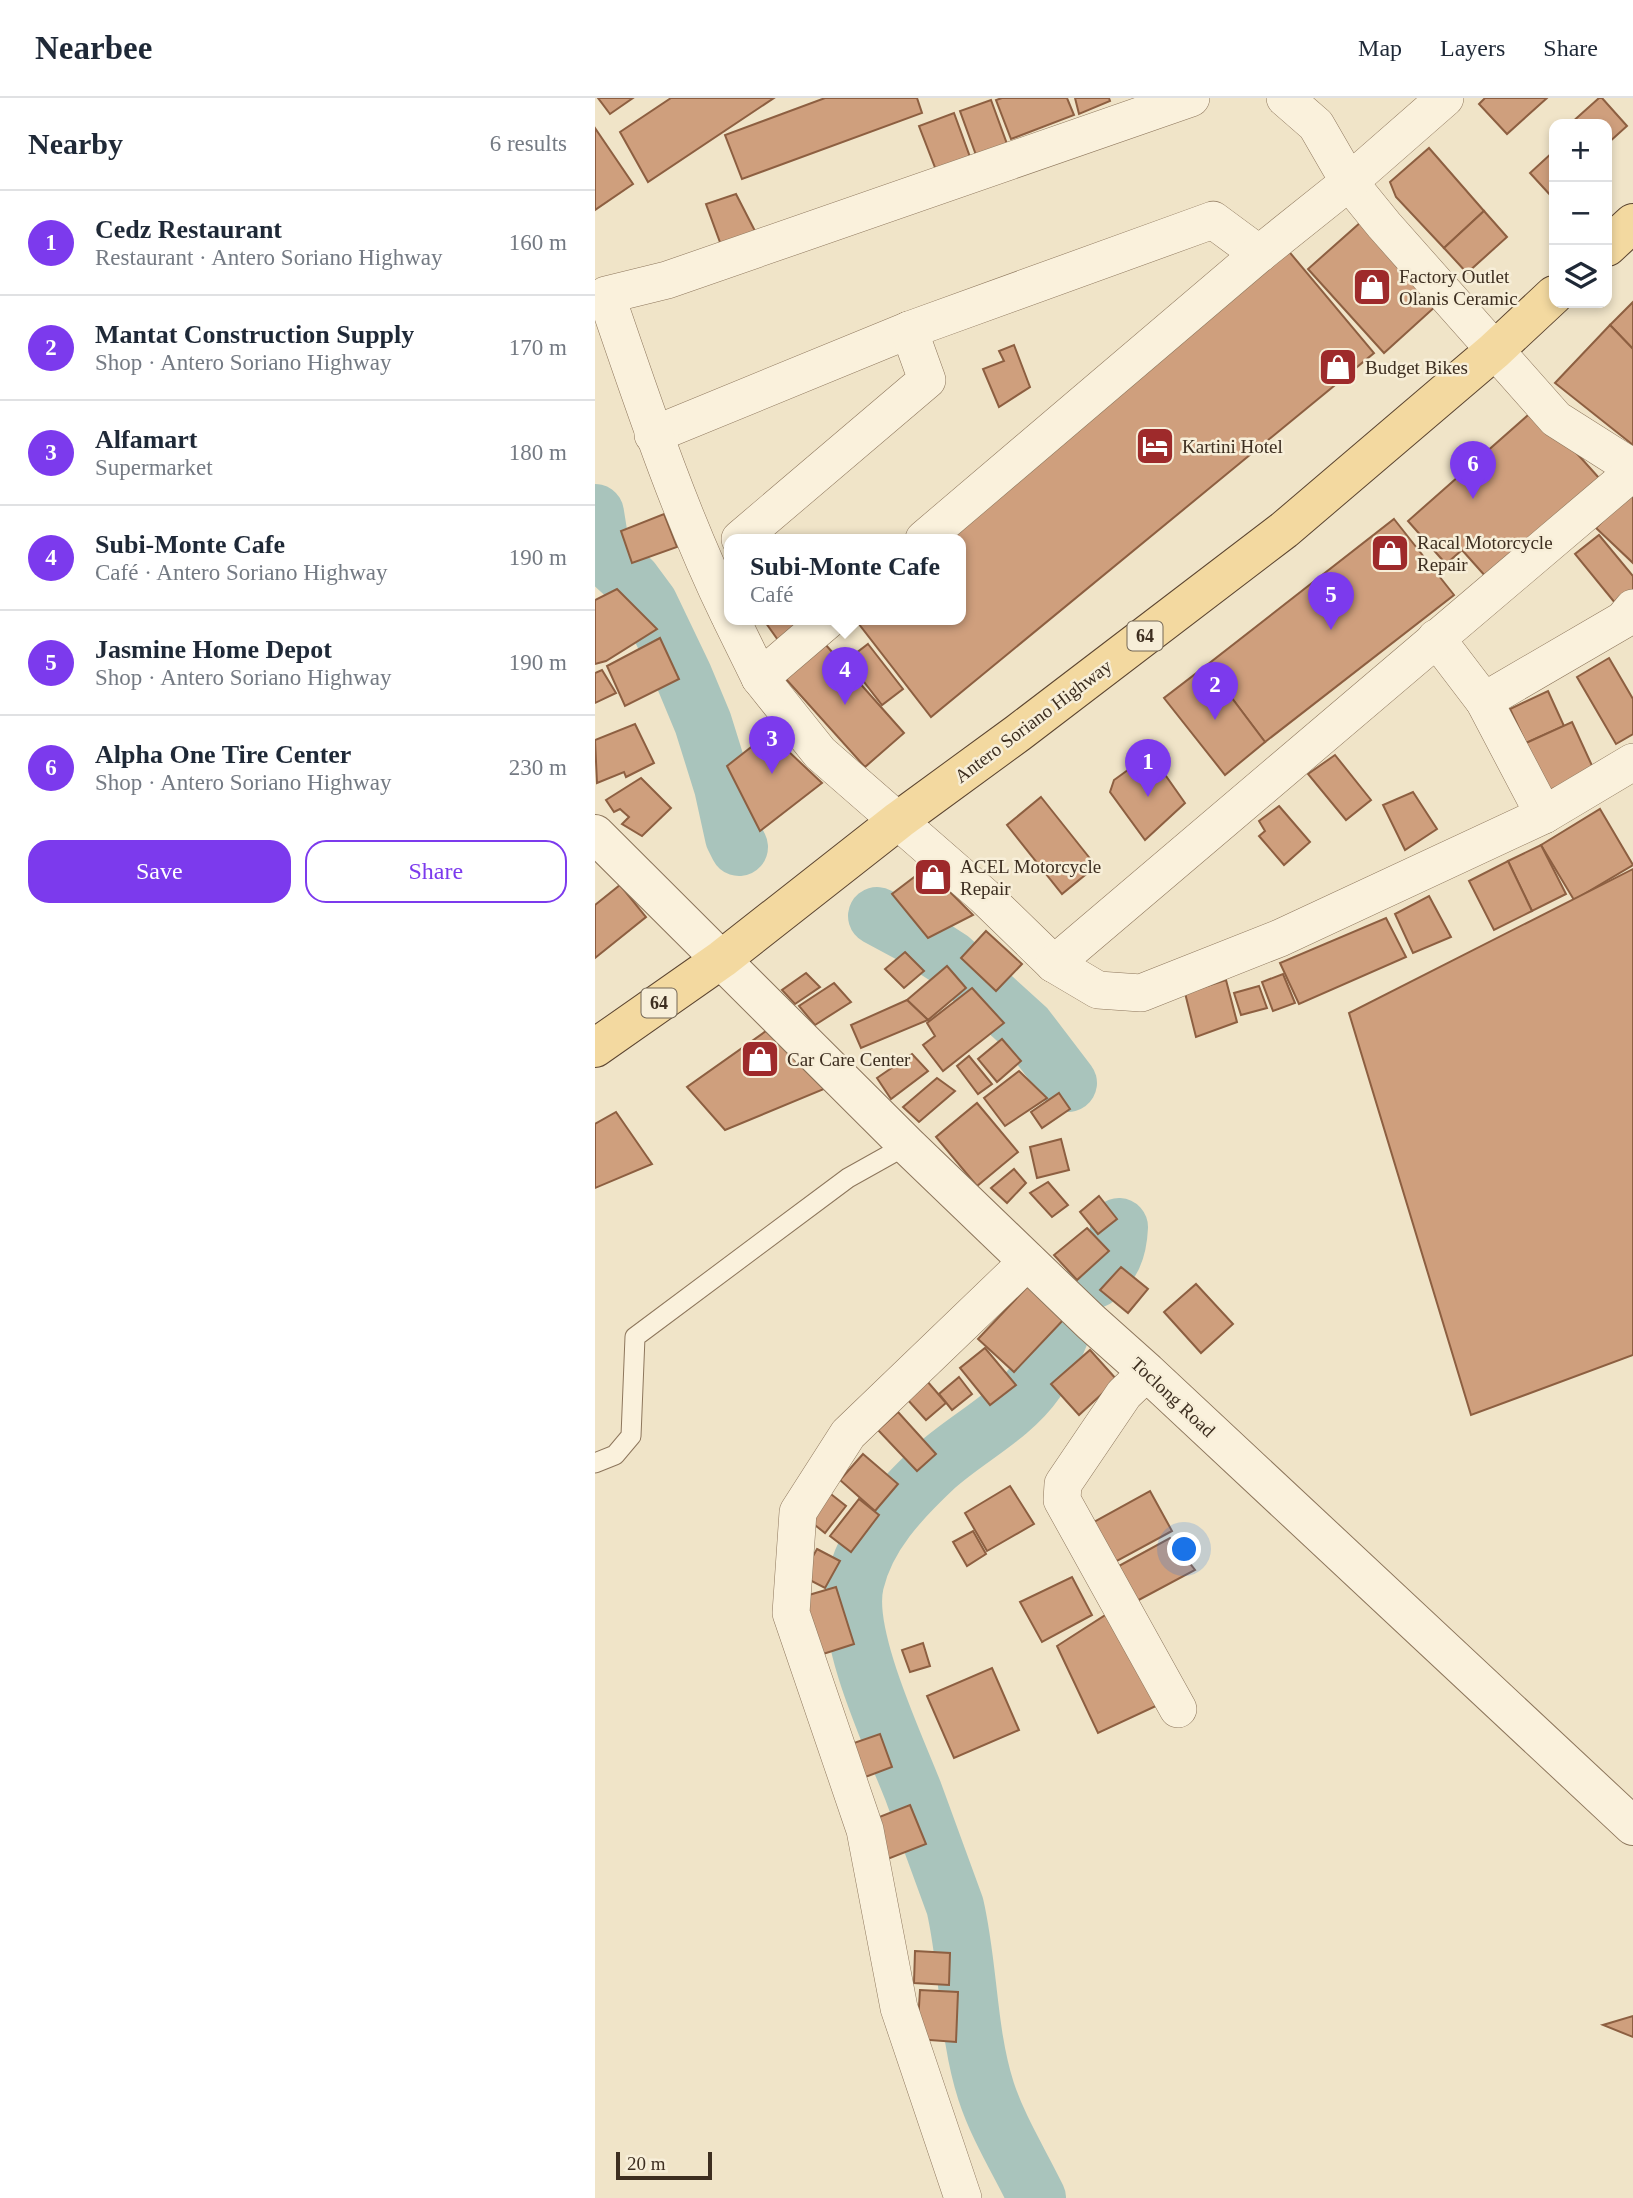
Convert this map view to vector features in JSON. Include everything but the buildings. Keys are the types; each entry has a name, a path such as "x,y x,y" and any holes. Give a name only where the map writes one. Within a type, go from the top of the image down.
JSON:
{"main road":[{"path":"1609,245 1633,223"},
{"name":"Antero Soriano Highway","path":"595,1048 722,959 899,820 1018,733 1284,530 1494,351 1549,301"}],"street":[{"path":"724,587 718,557 653,435 606,295 667,280 1191,98"},
{"path":"1054,964 1633,470 1556,419 1349,182 1316,125 1286,98"},
{"path":"930,534 1445,98"},
{"path":"653,435 909,330 1213,220 1259,254"},
{"path":"746,534 927,380 909,330"},
{"path":"1484,701 1623,620 1633,608"},
{"path":"734,625 760,678 820,752 984,896 1054,964 1098,990 1141,993 1280,938 1544,815 1633,762"},
{"path":"760,678 822,625"},
{"path":"1436,638 1484,701 1544,815"},
{"name":"Toclong Road","path":"595,834 907,1145 1091,1322 1633,1826"},
{"path":"963,2198 899,2008 865,1830 791,1613 797,1525 798,1512 848,1434 1028,1261"},
{"path":"1147,1373 1124,1394 1063,1484 1062,1500 1178,1709"}],"lane":[{"path":"595,1463 615,1455 631,1436 635,1337 848,1178 907,1145"}],"waterway":[{"path":"595,513 599,538 610,561 632,581 649,604 683,675 703,723 739,847"},
{"path":"877,916 950,959 1026,1028 1068,1083"},
{"path":"1095,1279 1113,1256 1119,1227"},
{"path":"1037,2198 1003,2132 986,2091 975,2046 955,1906 872,1687 856,1630 853,1605 860,1566 867,1549 886,1519 935,1467 1026,1394 1046,1365 1068,1314"}],"place":[{"name":"Factory Outlet Olanis Ceramic","path":"1372,287"},
{"name":"Budget Bikes","path":"1338,367"},
{"name":"Kartini Hotel","path":"1155,446"},
{"name":"Alpha One Tire Center","path":"1473,499"},
{"name":"Racal Motorcycle Repair","path":"1390,553"},
{"name":"Jasmine Home Depot","path":"1331,630"},
{"name":"Subi-Monte Cafe","path":"845,705"},
{"name":"Mantat Construction Supply","path":"1215,720"},
{"name":"Alfamart","path":"772,774"},
{"name":"Cedz Restaurant","path":"1148,797"},
{"name":"ACEL Motorcycle Repair","path":"933,877"},
{"name":"Car Care Center","path":"760,1059"}]}
